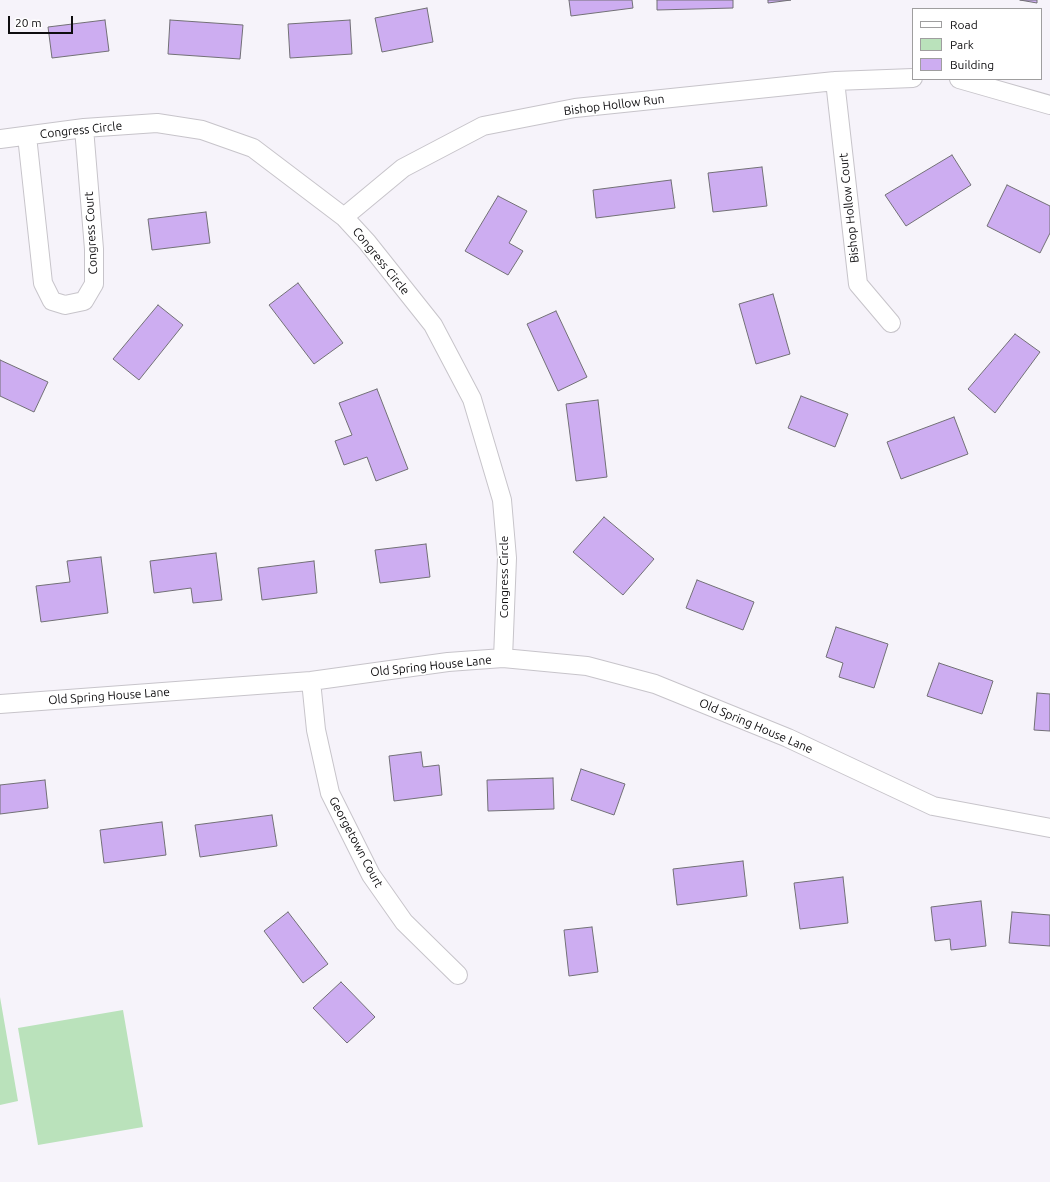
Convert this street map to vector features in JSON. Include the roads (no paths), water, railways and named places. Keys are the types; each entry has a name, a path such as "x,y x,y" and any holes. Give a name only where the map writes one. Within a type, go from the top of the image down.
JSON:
{"street":[{"name":"Bishop Hollow Run","path":"344,216 403,168 483,126 575,108 835,81 912,78"},
{"path":"962,80 1050,105"},
{"name":"Bishop Hollow Court","path":"835,81 858,284 891,323"},
{"name":"Congress Circle","path":"0,139 84,128 157,122 202,130 253,148 344,216 367,242 433,325 472,400 502,500 507,558 503,658"},
{"name":"Congress Court","path":"28,136 43,283 52,301 65,305 84,302 94,284 94,249 84,128"},
{"name":"Old Spring House Lane","path":"0,704 311,681 448,662 503,658 587,666 655,684 788,738 933,806 1050,828"},
{"name":"Georgetown Court","path":"311,681 316,730 330,793 371,875 404,922 458,975"}]}
